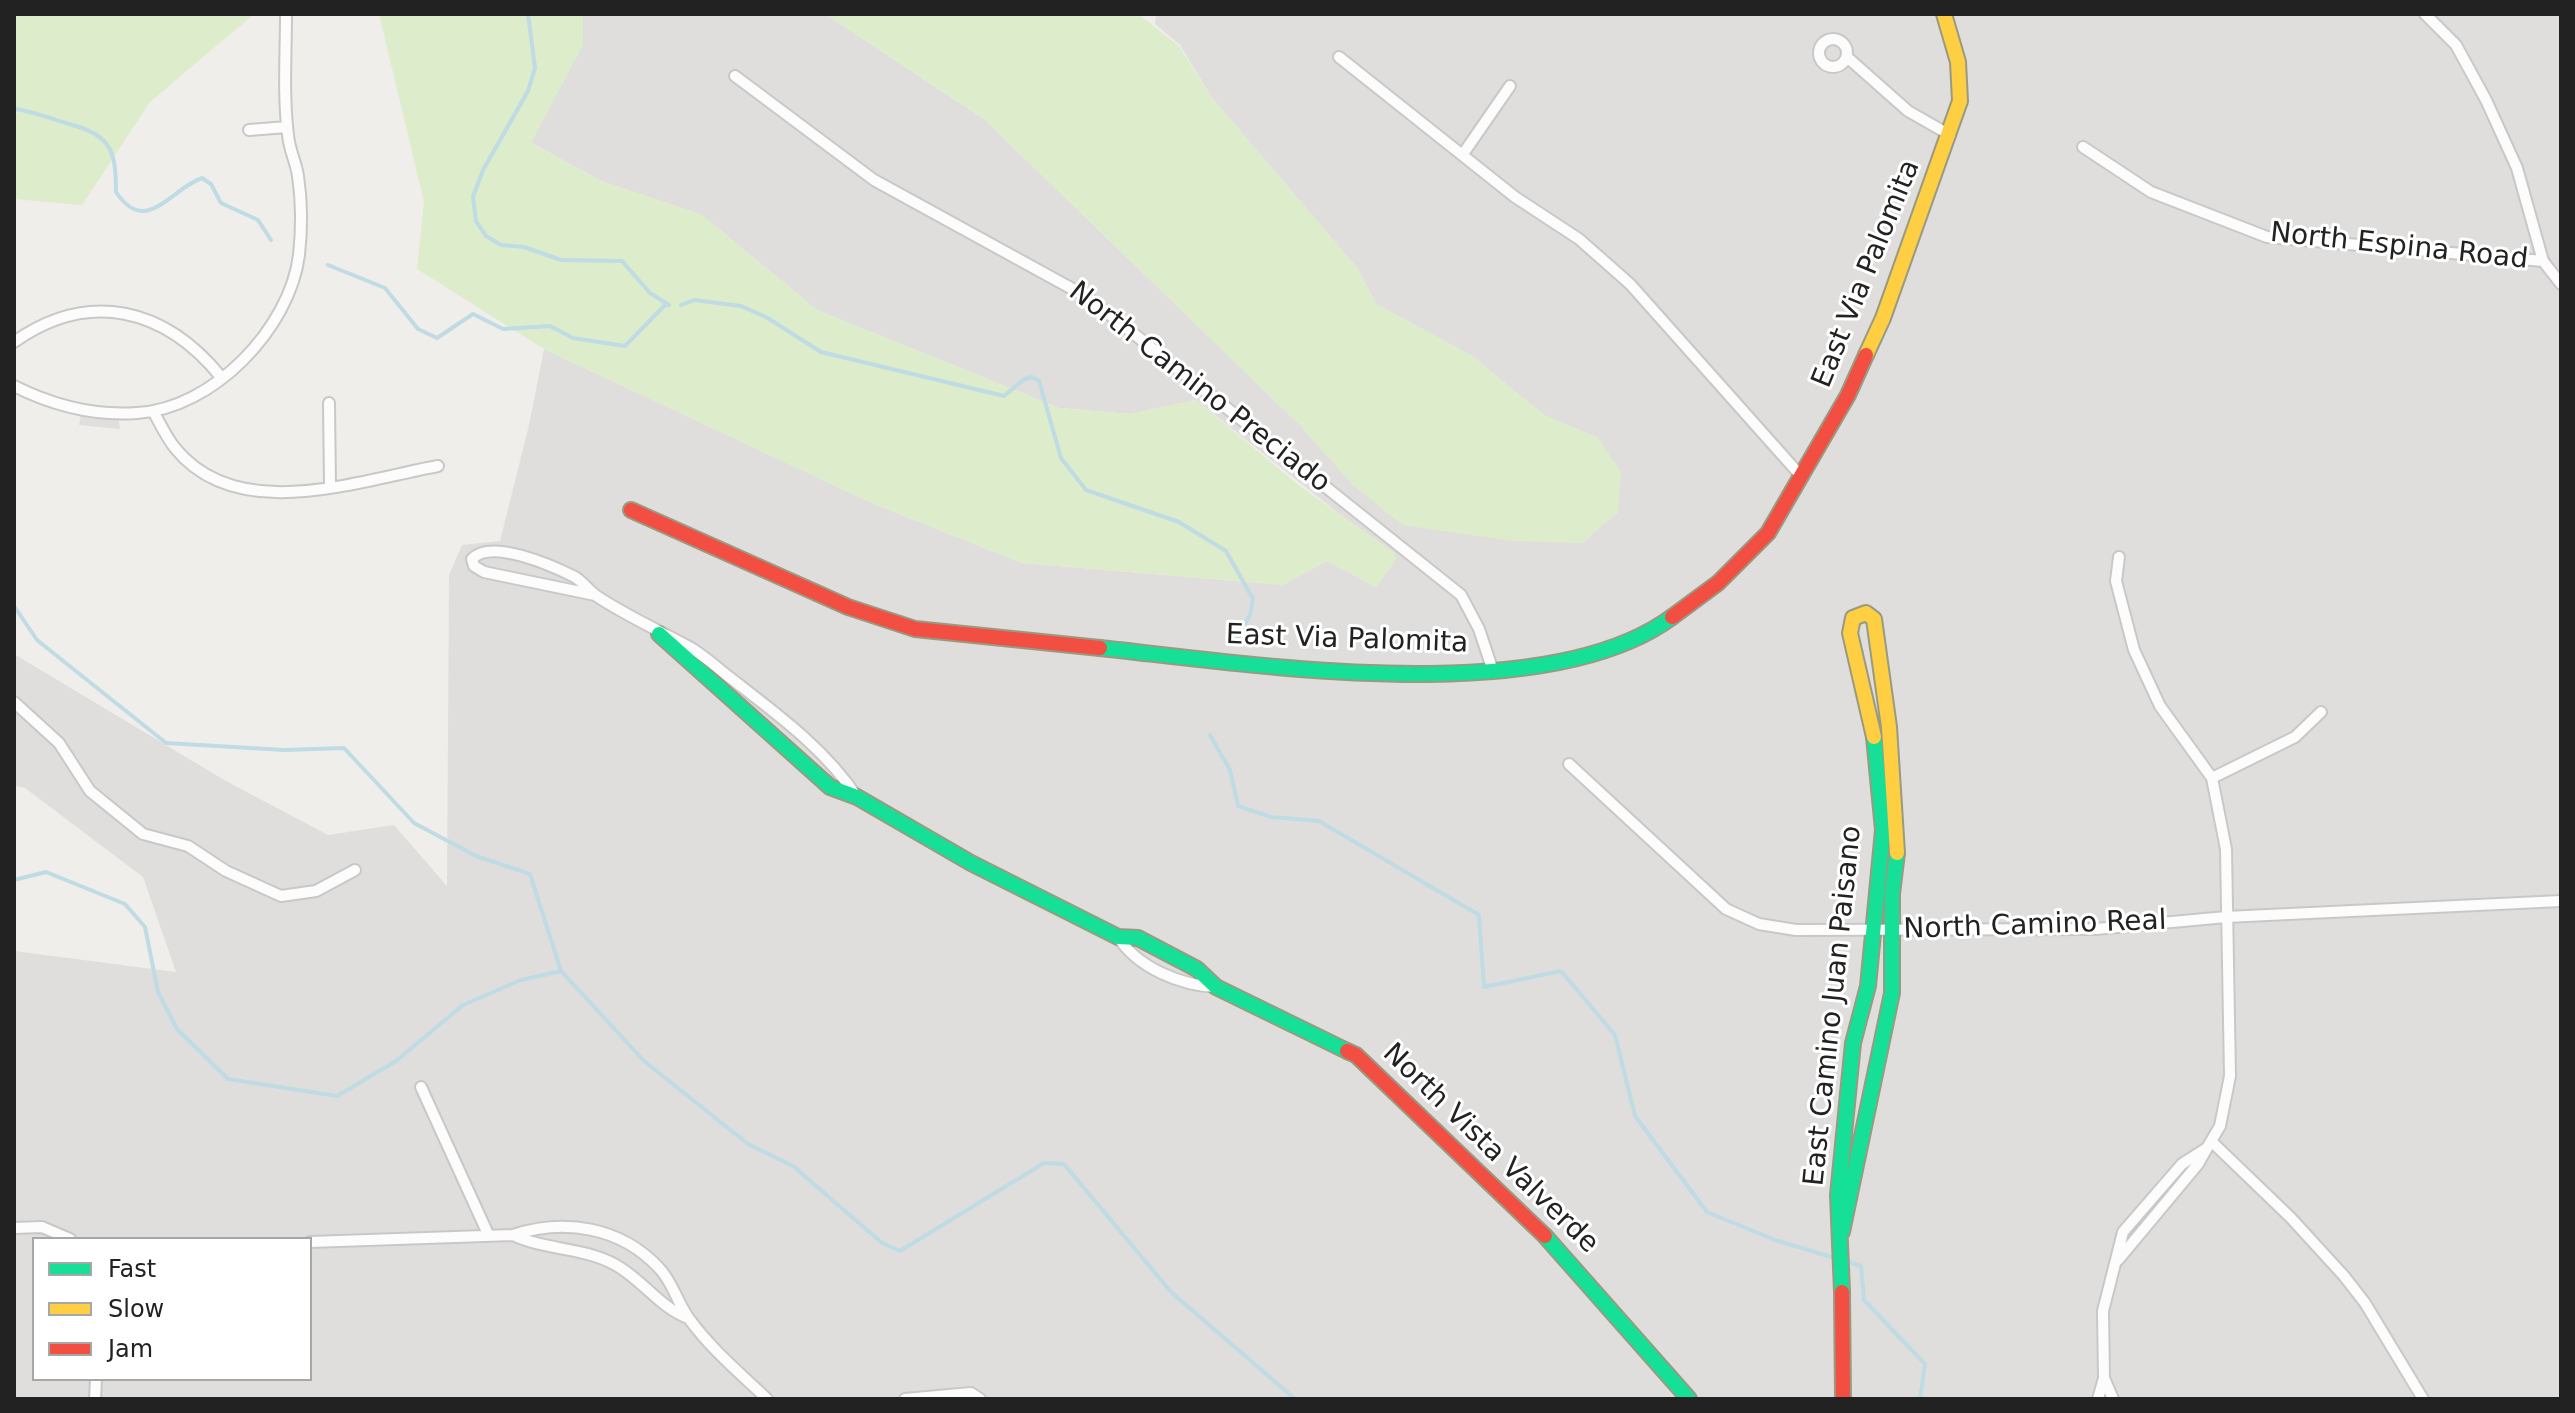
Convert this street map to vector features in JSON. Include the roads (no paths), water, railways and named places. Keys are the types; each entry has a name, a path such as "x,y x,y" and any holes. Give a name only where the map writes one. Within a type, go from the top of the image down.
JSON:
{"street":[{"path":"14,386 83,411 153,411 201,391 251,356 293,281 302,210 287,127 286,14"},
{"name":"East Via Palomita","path":"631,510 848,607 915,629 1251,664 1405,674 1540,668 1595,654 1660,626 1718,583 1768,533 1848,395 1883,318 1960,101 1958,62 1944,14"},
{"path":"2425,14 2456,45 2486,100 2517,168 2543,261 2561,284"},
{"path":"1339,57 1515,197 1579,239 1630,284 1801,476"},
{"path":"1847,57 1908,111 1950,135"},
{"name":"North Camino Preciado","path":"735,76 874,180 1089,298 1205,389 1461,595 1479,629 1493,671"},
{"path":"1463,154 1510,86"},
{"path":"249,130 287,127"},
{"name":"North Espina Road","path":"2083,147 2151,192 2267,237 2543,261"},
{"path":"14,342 31,331 66,317 114,310 130,313 184,339 221,377"},
{"path":"329,403 330,485"},
{"path":"153,411 175,448 207,474 230,485 274,495 438,466"},
{"name":"North Vista Valverde","path":"595,595 484,572 474,566 472,559 483,552 510,552 577,578 595,595 659,634 830,787 857,797 971,863 1118,937 1138,938 1197,969 1216,987 1356,1055 1566,1256 1689,1399"},
{"path":"2098,1399 2104,1378 2103,1311 2118,1260 2198,1164 2225,1110 2230,1076 2226,849 2212,778 2160,706 2146,677 2119,594 2119,557"},
{"name":"East Camino Juan Paisano","path":"1842,1232 1892,993 1892,894 1899,841 1878,646 1874,619 1866,613 1853,618 1850,633 1871,711 1883,830 1875,930 1868,986 1853,1043 1838,1195 1842,1232 1843,1399"},
{"path":"14,702 59,743 90,791 143,834 188,846 226,871 281,896 316,891 355,870"},
{"path":"2212,778 2295,737 2321,712"},
{"name":"North Camino Real","path":"1569,764 1698,887 1738,916 1768,927 1796,930 2096,929 2226,917 2561,901"},
{"path":"421,1087 488,1234"},
{"path":"2209,1144 2291,1218 2344,1276 2365,1303 2423,1399"},
{"path":"312,1242 513,1235 531,1229 571,1226 593,1229 625,1240 660,1269 688,1318 767,1399"},
{"path":"14,1228 42,1227 65,1237"},
{"path":"513,1235 527,1242 564,1247 613,1263 642,1282 672,1312 688,1318"},
{"path":"2104,1378 2113,1399"},
{"path":"905,1399 971,1393 980,1399"}],"waterway":[{"path":"528,14 535,68 528,91 483,170 473,197 476,221 486,236 501,245 524,247 561,260 622,261 650,293 669,305"},
{"path":"16,109 92,132 101,138 112,153 116,192 127,205 148,210 202,178 211,184 221,203 258,220 271,240"},
{"path":"328,265 385,288 418,329 437,338 473,314 503,329 550,326 573,338 625,346 666,304"},
{"path":"681,305 694,300 741,306 766,317 821,352 1004,396 1023,380 1032,377 1039,381 1061,458 1086,490 1179,522 1226,551 1253,599 1250,615 1235,642"},
{"path":"14,606 37,640 166,743 284,750 344,748 414,823 476,856 530,874 561,971"},
{"path":"1210,735 1230,770 1238,806 1271,817 1319,821 1479,915 1484,987 1561,971 1615,1035 1635,1116 1707,1212 1775,1240 1838,1259"},
{"path":"14,880 46,872 125,904 145,927 158,992 177,1029 228,1079 337,1096 396,1061 463,1005 521,980 561,971 644,1061 748,1144 793,1166 882,1243 900,1251 1044,1163 1064,1164 1171,1292 1295,1399"},
{"path":"1846,1261 1861,1266 1864,1300 1925,1364 1920,1399"}]}
